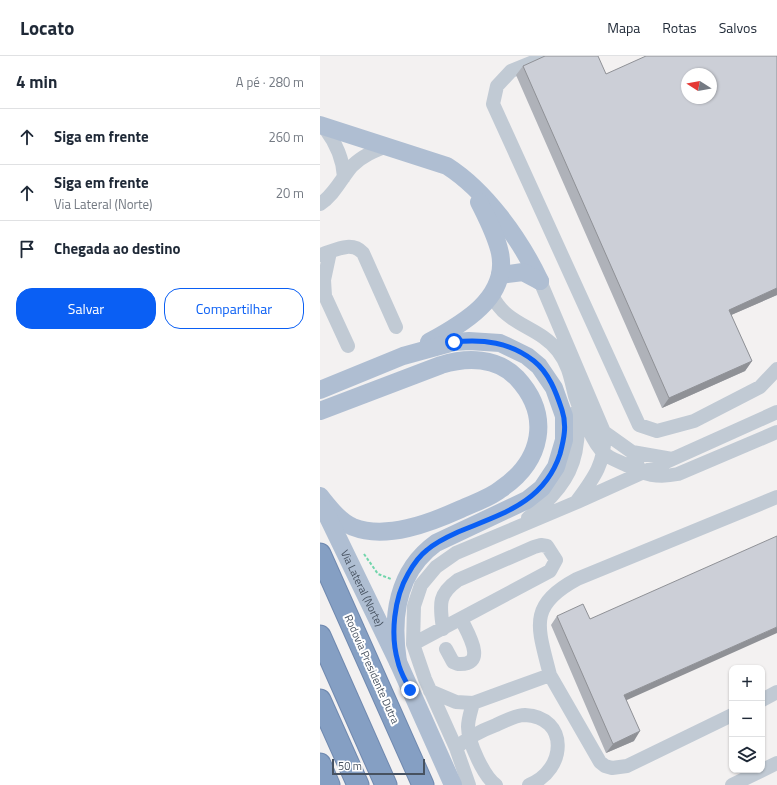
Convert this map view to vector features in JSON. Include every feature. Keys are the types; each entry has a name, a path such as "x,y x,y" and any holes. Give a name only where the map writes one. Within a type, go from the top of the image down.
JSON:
{"highway":[{"name":"Rodovia Presidente Dutra","path":"320,554 423,785"},
{"path":"320,636 386,785"},
{"path":"348,698 382,744 401,785"},
{"path":"320,700 358,785"},
{"path":"320,764 329,785"}],"main road":[{"path":"322,125 447,166 460,174 511,230 527,255 540,281"},
{"path":"403,356 459,324 475,313 492,295 500,275 500,254 492,229 472,186"},
{"path":"500,275 523,272 540,281"},
{"path":"320,390 403,356 454,342 469,341 500,343 513,348 540,366 558,398 564,416 565,430 556,466 542,488 517,507 436,543 416,561 403,584 395,613 395,634 398,662"},
{"path":"320,411 456,360 482,360 507,371 524,386 534,403 539,427 537,443 530,458 516,477 501,490 434,520 397,530 377,532 366,531 352,526 338,517 320,496"},
{"name":"Via Lateral (Norte)","path":"320,500 398,662 453,785"}],"lane":[{"path":"548,56 512,71 497,86 493,104 639,424 657,430 694,421 760,387 777,368"},
{"path":"322,125 330,135 340,155 344,167 344,177"},
{"path":"320,204 328,198 353,166 363,157 387,146"},
{"path":"348,346 325,296 325,253 353,246 362,253 396,327"},
{"path":"540,281 604,432 604,453 591,482 577,502"},
{"path":"492,295 497,305 507,316 545,338 558,351 569,369 576,397 579,427 577,449 571,469 562,485 547,502 514,529"},
{"path":"576,397 592,434 604,453 640,473 665,477 678,474 777,432"},
{"path":"469,785 456,748 416,658 413,644 414,606 421,585 436,567 456,553 577,502 777,412"},
{"path":"604,432 632,452 672,459"},
{"path":"632,452 640,473"},
{"path":"729,716 644,759 626,766 612,768 605,766 600,762 550,675 540,634 539,619 545,603 554,594 577,579 777,497"},
{"path":"413,644 443,629 550,571 556,560 547,546 541,545 534,547 458,580 447,588 440,602 443,629"},
{"path":"446,649 453,662 458,664 469,662 474,656 474,648 461,619"},
{"path":"430,691 456,702 473,703 550,675"},
{"path":"765,698 777,692"},
{"path":"473,703 469,720 469,737 485,772 496,785"},
{"path":"456,748 469,737 516,716 533,717 549,725 555,733 558,745 558,756 546,775 529,785"},
{"path":"732,785 777,763"}],"path":[{"path":"363,553 378,574 403,584"}],"building":[{"path":"545,56 598,56 606,74 646,56 777,56 777,288 729,310 752,361 669,398 523,66"},
{"path":"777,536 777,627 624,695 640,731 613,744 557,616 583,604 590,619"}],"route":[{"path":"410,690 398,662 394,627 397,601 403,584 416,561 426,550 436,543 517,507 542,488 556,466 564,440 564,416 554,388 540,366 527,356 500,343 483,341 454,342"}]}
